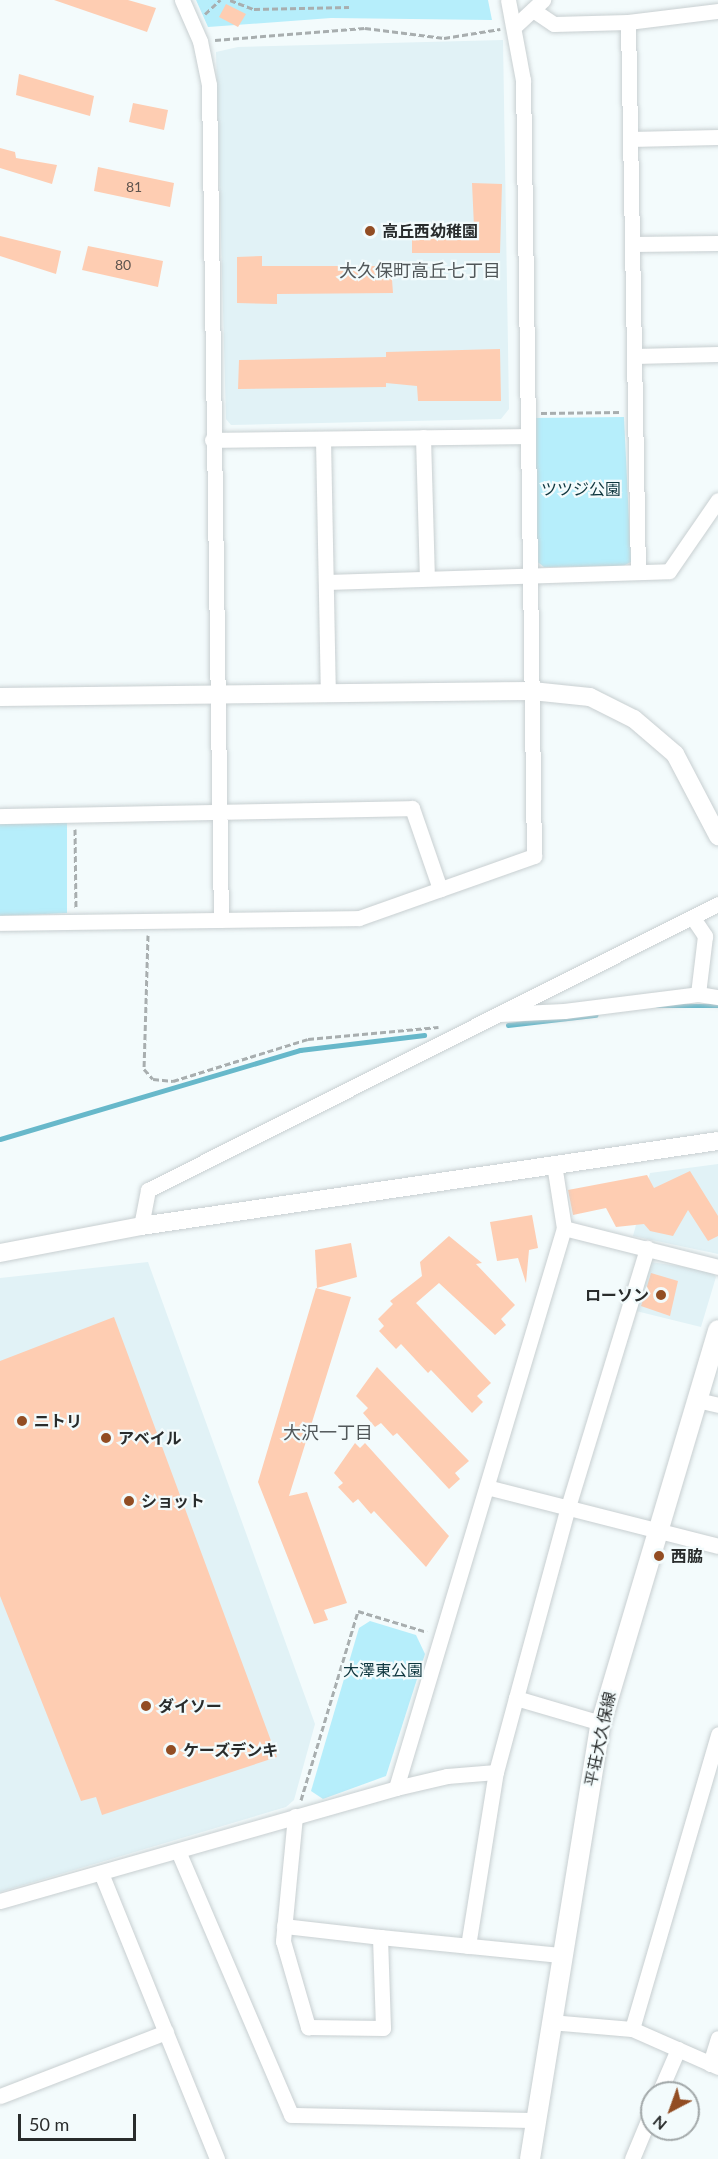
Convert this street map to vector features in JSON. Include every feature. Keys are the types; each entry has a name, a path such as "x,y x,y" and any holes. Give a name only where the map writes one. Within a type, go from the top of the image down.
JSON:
{"main road":[{"name":"平荘大久保線","path":"530,2159 560,1955 600,1723 718,1330"}],"street":[{"path":"182,0 200,41 209,85 220,920"},
{"path":"0,923 359,918 534,856 522,80 508,0"},
{"path":"514,27 538,5 554,24 628,22 718,11"},
{"path":"628,22 638,572"},
{"path":"630,139 718,137"},
{"path":"632,244 718,243"},
{"path":"634,356 718,354"},
{"path":"212,440 526,436"},
{"path":"423,437 427,578"},
{"path":"323,439 328,693"},
{"path":"326,582 528,573 669,572 718,500"},
{"path":"0,698 532,691 590,698 634,718 675,754 718,836"},
{"path":"0,816 412,808 440,890"},
{"path":"141,1226 148,1190 718,904"},
{"path":"693,918 705,936 698,994"},
{"path":"496,1014 564,1011 698,994 718,997"},
{"path":"0,1253 141,1226 718,1141"},
{"path":"396,1788 440,1635 487,1487 564,1228 554,1164"},
{"path":"564,1228 718,1267"},
{"path":"468,1946 496,1772 568,1507 647,1248"},
{"path":"697,1400 718,1406"},
{"path":"487,1487 718,1545"},
{"path":"516,1698 600,1723"},
{"path":"632,2029 714,1757 718,1734"},
{"path":"0,1901 396,1788 447,1776 496,1772"},
{"path":"295,1816 282,1941 308,2027 382,2028 380,1937"},
{"path":"178,1851 291,2115 535,2120"},
{"path":"101,1873 217,2159"},
{"path":"284,1926 560,1955"},
{"path":"550,2022 632,2029 714,2066 718,2038"},
{"path":"0,2096 166,2032"},
{"path":"664,2081 678,2049"},
{"path":"632,2159 640,2140"}],"path":[{"path":"193,26 220,0"},
{"path":"230,0 255,9 349,7"},
{"path":"200,41 366,28 444,38 514,27"},
{"path":"526,413 635,412"},
{"path":"75,815 76,922"},
{"path":"147,921 144,1069 153,1079 173,1081 308,1039 439,1027 449,1039"},
{"path":"295,1816 358,1611 440,1635"}],"shaded area":[{"path":"503,40 509,409 501,419 231,425 226,419 216,52 238,47"},
{"path":"718,1164 718,1254 633,1236 650,1173"},
{"path":"148,1262 315,1724 294,1800 286,1807 0,1892 0,1278"},
{"path":"651,1262 711,1271 716,1277 701,1327 636,1311"}],"green space":[{"path":"196,0 488,0 492,20 331,18 208,27"},
{"name":"ツツジ公園","path":"624,417 631,562 623,566 544,567 535,560 532,418"},
{"path":"67,820 67,913 0,916 0,822"},
{"name":"大澤東公園","path":"370,1621 416,1635 425,1654 386,1776 323,1799 311,1791 359,1628"}],"building":[{"path":"54,0 128,0 156,8 147,32"},
{"path":"226,4 246,14 238,27 219,17"},
{"path":"19,74 94,96 90,116 16,95"},
{"path":"133,103 168,110 164,130 129,122"},
{"path":"0,148 15,152 16,158 57,165 52,184 0,168"},
{"path":"98,167 174,183 170,207 94,191"},
{"path":"472,183 502,184 500,253 412,253 412,224 474,227"},
{"path":"0,236 61,251 56,274 0,256"},
{"path":"88,246 163,261 158,287 82,270"},
{"path":"262,256 262,266 391,266 393,293 277,294 277,304 237,303 237,257"},
{"path":"500,349 501,401 418,401 417,386 386,383 386,387 238,389 239,360 386,357 386,352"},
{"path":"690,1171 718,1216 718,1236 708,1241 688,1210 673,1236 650,1231 644,1224 616,1227 606,1208 573,1215 568,1190 647,1175 654,1188"},
{"path":"532,1215 538,1248 529,1250 526,1283 518,1258 497,1261 490,1222"},
{"path":"449,1236 482,1263 476,1264 515,1305 501,1319 506,1325 495,1335 439,1283 416,1303 491,1383 477,1396 483,1402 472,1413 431,1370 428,1373 401,1344 396,1349 379,1331 384,1326 378,1319 393,1304 390,1301 422,1276 420,1262"},
{"path":"351,1243 357,1277 317,1288 315,1250"},
{"path":"651,1273 678,1281 670,1316 641,1306"},
{"path":"316,1288 351,1297 289,1496 307,1492 347,1603 324,1610 328,1620 314,1624 258,1482"},
{"path":"114,1317 277,1757 102,1815 96,1797 81,1801 0,1596 0,1361"},
{"path":"377,1367 469,1461 455,1473 460,1479 449,1489 397,1433 393,1436 381,1423 375,1427 363,1413 368,1408 356,1396"},
{"path":"355,1443 360,1448 365,1443 449,1536 426,1567 374,1511 371,1514 358,1499 353,1503 338,1487 343,1483 334,1473"}],"waterway":[{"path":"657,1006 718,1006"},
{"path":"508,1025 595,1015"},
{"path":"0,1139 300,1050 424,1035"}],"place":[{"name":"高丘西幼稚園","path":"370,231"},
{"name":"ローソン","path":"661,1295"},
{"name":"ニトリ","path":"22,1421"},
{"name":"アベイル","path":"106,1438"},
{"name":"ショット","path":"129,1501"},
{"name":"西脇","path":"659,1556"},
{"name":"ダイソー","path":"146,1706"},
{"name":"ケーズデンキ","path":"171,1750"}],"district":[{"name":"大久保町高丘七丁目","path":"420,270"},
{"name":"大沢一丁目","path":"328,1432"}]}
